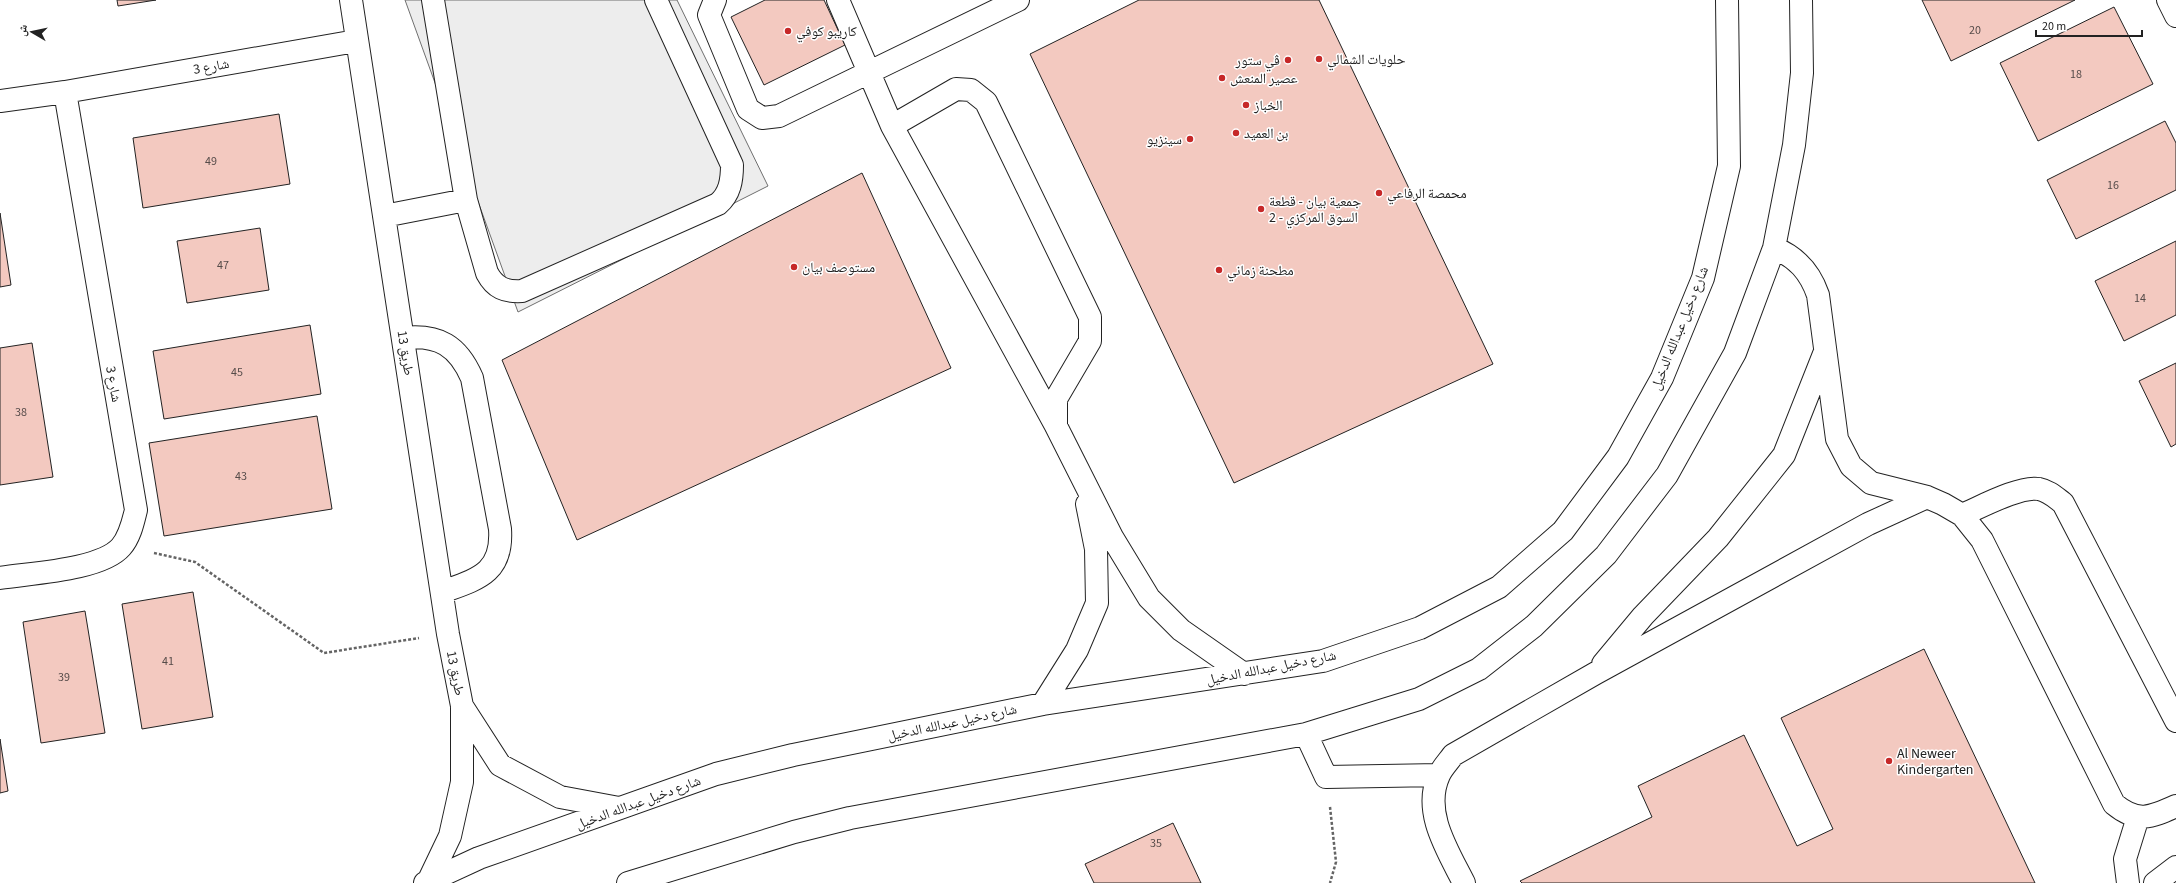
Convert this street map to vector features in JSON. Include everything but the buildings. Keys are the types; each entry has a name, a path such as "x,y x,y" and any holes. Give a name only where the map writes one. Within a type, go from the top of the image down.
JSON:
{"street":[{"name":"طريق 13","path":"351,0 448,634 462,706 462,782 450,836 427,882"},
{"path":"433,0 466,200 486,273 492,282 500,289 510,292 522,290 536,284 718,204 724,199 732,180 732,165 656,0"},
{"path":"714,0 709,15 748,109 762,118 779,116 1018,0"},
{"path":"838,0 868,74 892,126 1056,426 1112,537 1149,598 1181,630 1244,674"},
{"name":"شارع دخيل عبدالله الدخيل","path":"427,882 479,858 716,774 793,755 1042,704 1323,661 1420,628 1499,587 1563,531 1618,457 1662,378 1704,271 1729,166 1727,0"},
{"path":"628,883 794,832 850,818 1306,734 1419,699 1479,668 1534,626 1606,555 1667,475 1731,359 1774,248 1794,145 1802,73 1801,0"},
{"path":"2168,0 2176,16"},
{"name":"شارع 3","path":"0,101 65,92 356,40"},
{"path":"892,126 956,89 971,90 986,102 1090,316 1090,342 1056,399 1056,426"},
{"name":"شارع 3","path":"0,578 93,564 110,557 122,547 130,532 136,510 65,92"},
{"path":"384,216 466,200"},
{"path":"1774,248 1797,261 1814,282 1818,295 1837,439 1851,466 1872,484 1927,497 1962,515 1982,540 2106,791 2114,804 2124,813 2138,817 2154,817 2176,806"},
{"path":"403,338 421,336 438,340 453,349 465,362 472,378 500,529 501,545 496,561 485,574 442,592"},
{"path":"1596,673 1643,616 1718,538 1784,455 1825,351"},
{"path":"1042,704 1077,650 1097,603 1096,549 1081,477"},
{"path":"1962,515 2022,491 2038,489 2047,491 2062,503 2176,721"},
{"path":"1464,883 1436,826 1434,796 1439,775 1453,755 1596,673 1868,524 1927,497"},
{"name":"طريق 13","path":"462,706 500,766 560,797 620,808"},
{"path":"1306,734 1326,777 1439,775"},
{"path":"2128,883 2125,859 2138,817"},
{"path":"2155,883 2176,867"}],"path":[{"path":"122,547 195,562 324,653 448,634"},
{"path":"1326,777 1336,862 1330,883"}],"shaded area":[{"path":"405,0 677,0 768,186 518,312"}],"place":[{"name":"كاريبو كوفي","path":"788,31"},
{"name":"حلويات الشمالي","path":"1319,59"},
{"name":"ڤي ستور","path":"1288,60"},
{"name":"عصير المنعش","path":"1222,78"},
{"name":"الخباز","path":"1246,105"},
{"name":"بن العميد","path":"1236,133"},
{"name":"سينزيو","path":"1190,139"},
{"name":"محمصة الرفاعي","path":"1379,193"},
{"name":"جمعية بيان - قطعة 2 - السوق المركزي","path":"1261,209"},
{"name":"مستوصف بيان","path":"794,267"},
{"name":"مطحنة زماني","path":"1219,270"},
{"name":"Al Neweer Kindergarten","path":"1889,761"}]}
